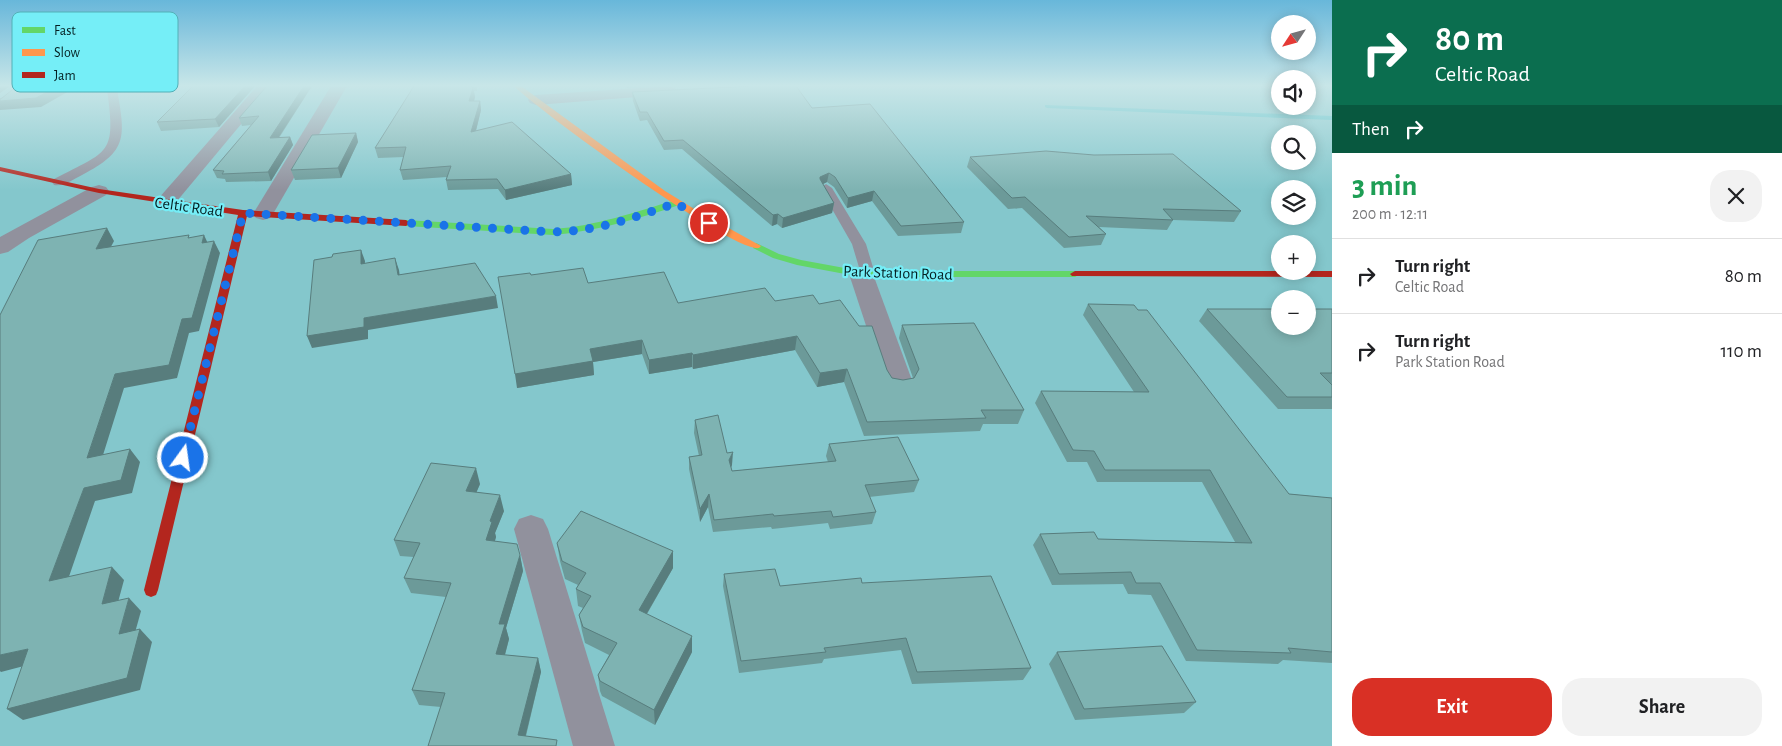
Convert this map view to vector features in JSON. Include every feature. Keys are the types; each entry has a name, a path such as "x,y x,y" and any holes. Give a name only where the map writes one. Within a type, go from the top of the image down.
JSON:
{"street":[{"path":"165,203 235,121"},
{"path":"263,214 318,121"},
{"name":"Park Station Road","path":"564,121 676,203 731,235 776,256 800,263 865,274 1332,274"},
{"name":"Celtic Road","path":"0,169 99,192 243,213 553,232 575,232 608,226 676,203"},
{"path":"0,247 21,233 99,192"},
{"path":"151,590 243,213"},
{"path":"865,274 900,384"},
{"path":"531,529 594,746"}],"lane":[{"path":"58,182 102,158 112,150 116,141 116,121"},
{"path":"826,188 859,244 865,274"}],"building":[{"path":"255,121 281,121 270,138 290,137 268,172 222,174 224,171 213,170"},
{"path":"392,121 474,121 471,132 512,122 571,174 505,190 497,179 446,180 451,166 400,170 406,147 375,148"},
{"path":"652,121 883,121 964,222 901,226 874,191 848,198 835,177 829,173 820,177 820,179 834,203 783,218 778,214 773,215 683,140 664,141"},
{"path":"356,133 338,168 291,170 312,135"},
{"path":"1046,151 1094,155 1173,154 1241,211 1163,209 1173,220 1086,216 1106,234 1069,237 1025,197 1012,198 970,157"},
{"path":"107,228 96,249 189,235 188,238 204,235 202,243 214,241 192,318 182,319 169,365 115,374 87,458 130,449 121,480 84,488 49,581 112,567 102,604 129,598 119,634 140,629 127,678 7,709 28,649 0,655 0,315 38,240"},
{"path":"361,250 361,264 395,258 398,275 475,263 496,296 364,318 364,327 307,336 314,260 332,257 333,254"},
{"path":"583,268 588,283 664,272 678,303 765,288 775,301 813,295 819,304 840,300 859,326 872,326 887,370 892,378 903,380 914,378 919,369 902,325 974,323 1024,410 981,410 986,418 867,422 847,369 820,373 797,336 693,355 692,353 649,360 642,340 590,349 593,361 515,374 498,277"},
{"path":"1088,304 1134,305 1138,310 1147,310 1289,494 1332,498 1332,652 1288,648 1291,653 1197,650 1160,583 1136,583 1131,572 1059,574 1040,534 1094,532 1098,539 1252,543 1210,470 1105,470 1094,451 1073,450 1041,391 1149,392"},
{"path":"1207,309 1271,309 1271,335 1316,335 1316,309 1332,309 1332,373 1320,373 1332,385 1332,397 1287,397"},
{"path":"718,415 727,453 733,452 729,460 732,471 836,461 829,444 898,437 919,480 865,485 876,512 833,517 831,511 714,520 709,494 700,509 689,457 702,455 695,420"},
{"path":"431,463 476,468 466,491 500,495 490,521 492,522 486,540 517,544 520,555 499,624 505,624 496,654 538,658 518,735 557,740 556,746 428,746 445,693 412,690 451,583 404,578 420,543 394,540"},
{"path":"581,511 673,551 639,610 692,636 654,710 600,681 598,675 617,643 583,627 579,615 591,596 576,589 586,573 562,561 557,543"},
{"path":"775,569 780,586 861,578 862,583 991,576 1031,668 917,672 906,638 824,648 826,652 741,661 724,574"},
{"path":"1162,646 1196,702 1084,709 1057,652"}],"traffic: fast":[{"path":"406,223 553,232 569,231 600,226 676,203"},
{"path":"756,246 776,256 800,263 861,274 1075,274"}],"traffic: slow":[{"path":"564,121 662,193 724,230 756,246"}],"traffic: jam":[{"path":"0,169 99,191 243,213 406,223"},
{"path":"151,590 243,213"},
{"path":"1075,274 1332,274"}],"route":[{"path":"183,458 243,213 575,232 608,226 676,203 709,223"}]}
